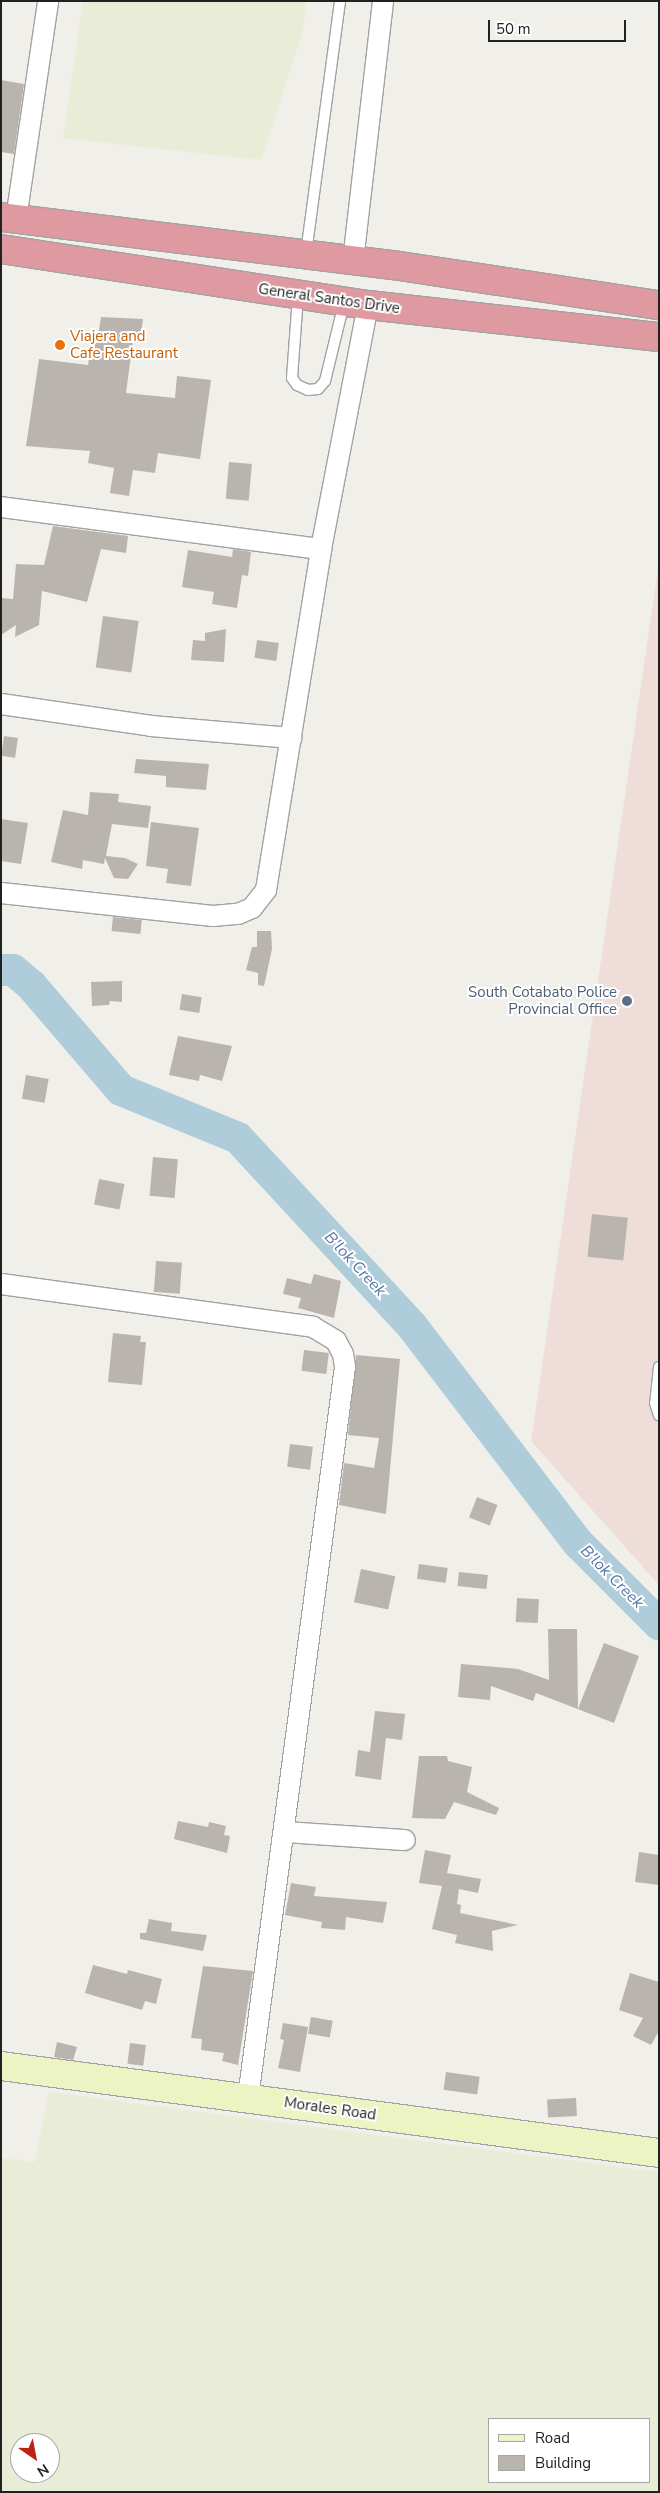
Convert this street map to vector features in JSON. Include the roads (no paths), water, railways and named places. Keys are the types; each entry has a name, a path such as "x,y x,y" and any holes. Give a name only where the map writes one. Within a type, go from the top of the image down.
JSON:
{"highway":[{"path":"9,218 354,261 659,305"},
{"name":"General Santos Drive","path":"1,249 356,304 659,337"}],"street":[{"path":"9,218 48,1"},
{"path":"354,261 383,1"},
{"path":"1,893 213,916 238,914 252,908 266,890 321,549 356,304"},
{"path":"1,507 321,549"},
{"path":"1,704 151,726 291,738"},
{"path":"1,1284 314,1327 327,1333 340,1347 345,1367 248,2098"},
{"path":"284,1832 405,1840"},
{"name":"Morales Road","path":"1,2066 659,2153"}],"lane":[{"path":"306,256 340,1"},
{"path":"298,296 292,378 297,385 308,390 318,390 325,381 356,304"},
{"path":"659,1367 655,1403 659,1415"}],"waterway":[{"name":"B'lok Creek","path":"1,970 13,970 31,985 121,1090 238,1138 412,1326 578,1543 659,1624"}],"place":[{"name":"Viajera and Cafe Restaurant","path":"60,345"},
{"name":"South Cotabato Police Provincial Office","path":"627,1001"}]}
